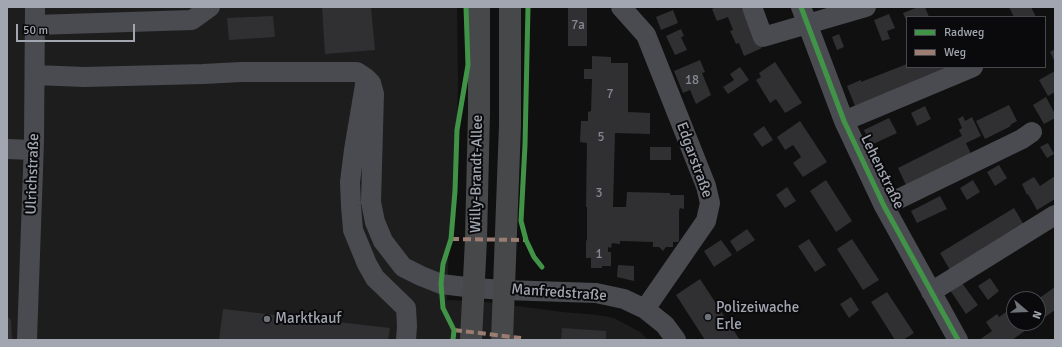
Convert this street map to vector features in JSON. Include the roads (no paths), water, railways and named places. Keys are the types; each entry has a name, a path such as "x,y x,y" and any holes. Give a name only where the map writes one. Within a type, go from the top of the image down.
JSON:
{"main road":[{"name":"Willy-Brandt-Allee","path":"471,340 479,113 479,7"},
{"name":"Willy-Brandt-Allee","path":"502,340 510,125 510,7"}],"street":[{"path":"35,16 192,20 210,7"},
{"name":"Edgarstraße","path":"621,7 646,35 706,186 710,203 706,221 645,309"},
{"path":"752,7 763,37 804,15 866,7"},
{"name":"Lehenstraße","path":"804,15 844,121 884,206 958,340"},
{"name":"Ulrichstraße","path":"27,340 35,74 35,16"},
{"path":"844,121 971,68"},
{"path":"35,74 84,76 241,72 357,72 366,78 350,182 353,230 367,264 375,278 406,308 406,340"},
{"name":"Manfredstraße","path":"366,78 371,84 374,94 371,202 375,222 383,241 403,267 441,284 505,290 596,293 624,299 645,309 665,325 676,340"},
{"path":"884,206 1022,139 1032,132"},
{"path":"7,149 33,150"},
{"path":"931,292 1055,215"}],"place":[{"name":"Polizeiwache Erle","path":"708,317"},
{"name":"Marktkauf","path":"267,319"}]}
